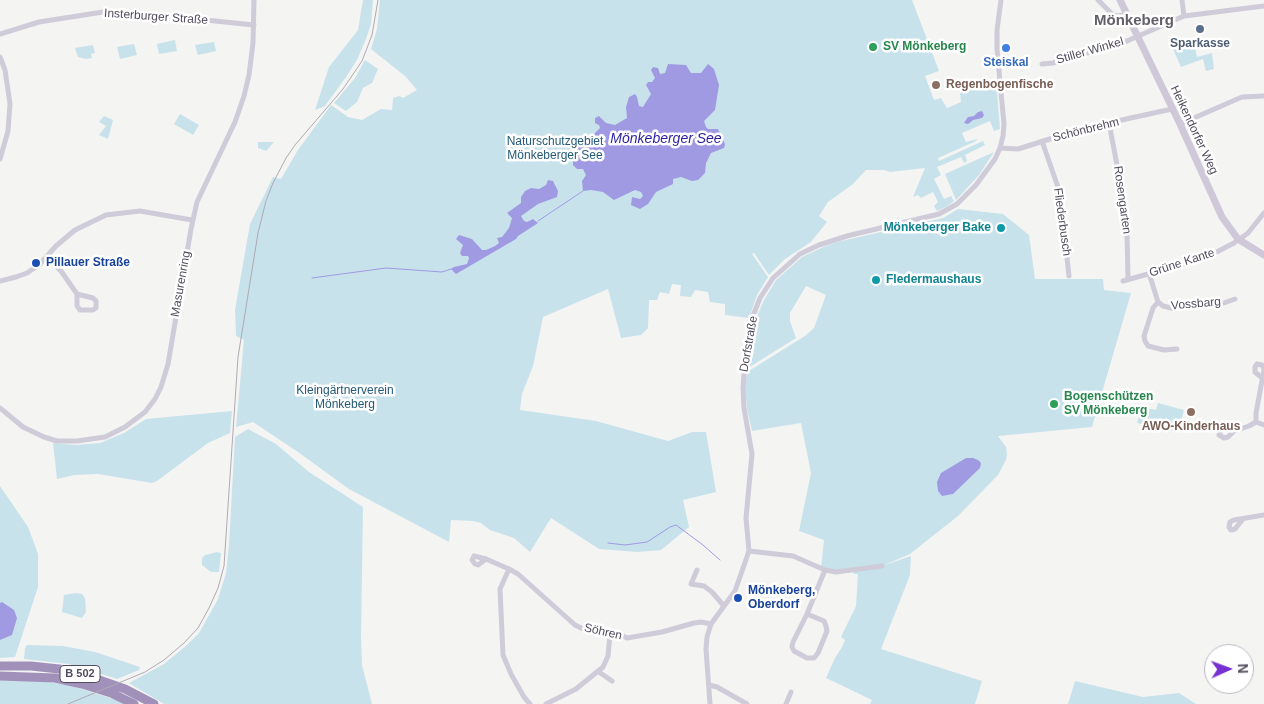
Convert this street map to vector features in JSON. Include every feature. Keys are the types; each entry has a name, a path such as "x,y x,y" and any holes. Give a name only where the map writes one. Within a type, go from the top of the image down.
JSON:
{"highway":[{"name":"B 502","path":"0,666 40,667 85,675 125,689 154,704"},
{"name":"B 502","path":"0,676 47,678 82,684 111,693 134,704"}],"street":[{"name":"Masurenring","path":"0,408 23,426 44,436 57,441 77,441 105,437 124,427 145,412 155,399 168,364 192,220 202,191 235,122 244,96 249,75 254,25 254,0"},
{"name":"Dorfstraße","path":"710,704 706,649 707,637 711,624 735,591 749,551 746,518 752,454 742,388 751,321 760,298 774,278 800,254 819,245 848,236 939,214 955,206 976,186 1000,148 1004,124 997,40 1002,0"},
{"path":"1098,0 1112,14 1118,16 1127,14"},
{"name":"Heikendorfer Weg","path":"1120,0 1180,124 1222,217 1238,240 1264,254"},
{"path":"1182,0 1184,16"},
{"name":"Stiller Winkel","path":"1042,64 1053,63 1127,41 1184,16 1264,6"},
{"name":"Insterburger Straße","path":"0,34 39,22 103,12 137,13 254,25"},
{"path":"0,57 5,70 10,104 8,131 0,159"},
{"path":"1180,124 1242,97 1264,96"},
{"name":"Schönbrehm","path":"1000,148 1018,149 1109,123 1172,109"},
{"name":"Rosengarten","path":"1109,123 1125,207 1127,234 1125,279"},
{"name":"Fliederbusch","path":"1042,141 1060,193 1069,276"},
{"path":"0,281 27,273 75,230 106,215 140,210 192,220"},
{"name":"Grüne Kante","path":"1125,279 1205,258 1238,240 1248,232 1264,213"},
{"path":"47,257 61,271 78,294"},
{"name":"Vossbarg","path":"1149,273 1158,302 1171,308 1221,304 1235,299"},
{"name":"Vossbarg","path":"1158,302 1153,308 1144,336 1145,341 1148,346 1164,350 1178,349"},
{"path":"1256,422 1256,404 1262,378 1264,369 1262,365 1257,364 1255,372 1262,378"},
{"path":"1256,422 1264,425"},
{"path":"1234,431 1256,422"},
{"path":"1243,519 1264,515"},
{"path":"749,551 793,556 825,570 836,572 882,566"},
{"name":"Söhren","path":"486,559 518,574 575,625 587,631 618,634 627,638 662,632 694,622 711,624"},
{"path":"509,569 500,589 504,655 511,674 530,704"},
{"path":"697,570 691,584 704,586 724,606"},
{"path":"807,614 824,621 826,626 818,653 814,658 807,658 794,651 792,647 825,570"},
{"path":"546,704 576,689 604,667 608,656 610,634"},
{"path":"599,672 612,681"},
{"path":"709,685 717,687 747,704"},
{"path":"786,704 791,692"}],"green space":[{"path":"363,0 373,0 371,24 357,60 325,106 315,110 329,67 358,30"},
{"name":"Naturschutzgebiet Mönkeberger See","path":"380,0 912,0 939,71 925,76 934,100 941,98 947,108 961,102 960,93 996,79 1000,129 994,131 990,121 962,133 966,142 978,139 938,158 939,161 983,141 985,145 965,155 967,161 964,163 961,157 937,167 941,175 934,179 944,199 951,196 954,201 946,207 937,211 934,206 938,202 933,192 921,198 918,195 913,197 925,168 890,172 866,170 853,184 828,202 819,216 827,222 811,242 785,259 769,275 754,253 752,254 768,277 757,295 749,318 725,315 725,304 710,302 708,292 695,290 691,297 680,296 681,285 672,284 669,294 660,292 657,300 649,300 648,328 641,335 621,338 608,289 543,317 533,366 522,394 520,410 596,421 668,441 692,432 706,432 716,492 683,500 689,527 661,550 638,552 599,549 551,518 530,552 514,538 490,530 481,523 473,521 451,520 449,542 349,489 253,422 236,427 244,340 236,336 235,310 250,224 273,177 281,179 298,150 331,105 348,117 362,120 381,109 392,110 393,98 399,96 403,98 417,90 405,76 371,49 377,29"},
{"path":"1177,37 1179,43 1193,38 1197,57 1212,53 1214,69 1206,71 1203,59 1181,67 1169,40"},
{"path":"175,40 177,51 159,54 157,44"},
{"path":"214,42 216,51 198,55 195,45"},
{"path":"134,44 137,55 120,59 117,47"},
{"path":"93,45 95,53 91,54 92,58 78,57 75,48"},
{"path":"365,60 378,69 372,83 363,88 357,102 346,111 334,103 355,78"},
{"path":"180,114 199,125 193,135 174,124"},
{"path":"104,116 113,120 108,139 99,135 106,126 99,122"},
{"path":"258,142 274,142 266,151 258,148"},
{"path":"994,152 979,175 956,200 945,174"},
{"path":"958,209 1003,214 1029,235 1035,279 1103,279 1104,290 1131,293 1092,427 998,436 1006,447 1007,454 998,475 958,516 910,554 882,566 911,556 910,575 881,649 982,681 975,704 870,704 872,700 826,678 845,640 841,637 856,606 858,574 854,574 853,570 836,572 821,568 824,540 799,531 811,473 801,423 752,431 747,409 745,388 747,372 805,336 814,328 826,295 806,286 790,313 790,321 796,338 748,368 754,323 764,300 776,280 802,257 837,242 943,218"},
{"path":"1158,403 1184,410 1178,432 1137,423 1141,407 1156,410"},
{"path":"232,411 230,433 208,443 152,483 98,474 74,475 57,479 53,443 76,445 100,443 124,433 146,419"},
{"path":"248,429 276,444 309,472 363,507 362,665 372,704 164,704 129,683 164,664 187,645 199,633 218,599 226,573 229,545 235,437"},
{"path":"0,486 28,527 38,554 38,587 15,657 0,658"},
{"path":"221,553 219,572 211,572 202,565 202,558 205,555"},
{"path":"82,594 85,598 86,612 82,618 62,612 64,595"},
{"path":"27,645 63,646 95,652 140,667 139,670 117,679 69,664 24,659"},
{"path":"31,679 72,686 124,704 0,704 0,680"},
{"path":"1075,681 1143,697 1179,693 1196,704 1068,704"}],"water":[{"name":"Mönkeberger See","path":"668,64 686,65 691,73 701,73 708,64 714,69 719,85 715,110 704,121 708,129 718,129 725,144 724,148 711,153 706,163 705,173 698,180 692,181 681,177 673,179 673,184 656,192 648,204 640,209 631,205 632,197 640,199 643,196 641,192 635,190 614,200 603,192 583,191 582,181 586,175 583,169 577,169 573,165 573,138 591,137 600,128 595,123 595,118 599,116 606,123 615,125 627,118 626,107 629,97 635,94 639,106 643,107 651,94 646,85 655,78 651,70 653,67 658,68 660,74 665,73"},
{"path":"982,111 984,115 982,118 973,120 968,124 964,123 968,117"},
{"path":"548,180 553,181 558,191 557,197 538,204 521,216 524,221 527,222 533,219 538,223 516,239 456,274 451,269 467,264 469,258 468,256 462,256 460,253 463,245 456,239 459,235 472,239 482,250 495,246 499,243 497,238 502,237 509,228 512,218 507,213 521,203 521,197 525,191 531,188 539,189 546,185"},
{"path":"966,458 978,460 981,463 980,468 953,494 942,496 938,491 937,482 941,473"},
{"path":"2,602 14,610 17,618 12,635 0,640 0,603"}],"waterway":[{"path":"538,221 583,191"},
{"path":"312,278 386,268 442,272 451,269"},
{"path":"608,543 625,545 647,542 676,525 720,560"}],"railway":[{"path":"68,704 145,672 164,660 198,628 218,588 224,566 238,357 258,233 266,201 286,158 343,89 362,61 372,35 378,0"}],"place":[{"name":"Sparkasse","path":"1200,29"},
{"name":"SV Mönkeberg","path":"873,47"},
{"name":"Steiskal","path":"1006,48"},
{"name":"Regenbogenfische","path":"936,85"},
{"name":"Mönkeberger Bake","path":"1001,228"},
{"name":"Pillauer Straße","path":"36,263"},
{"name":"Fledermaushaus","path":"876,280"},
{"name":"Bogenschützen SV Mönkeberg","path":"1054,404"},
{"name":"AWO-Kinderhaus","path":"1191,412"},
{"name":"Mönkeberg, Oberdorf","path":"738,598"}],"district":[{"name":"Mönkeberg","path":"1134,21"}],"park label":[{"name":"Kleingärtnerverein Mönkeberg","path":"345,398"}]}
